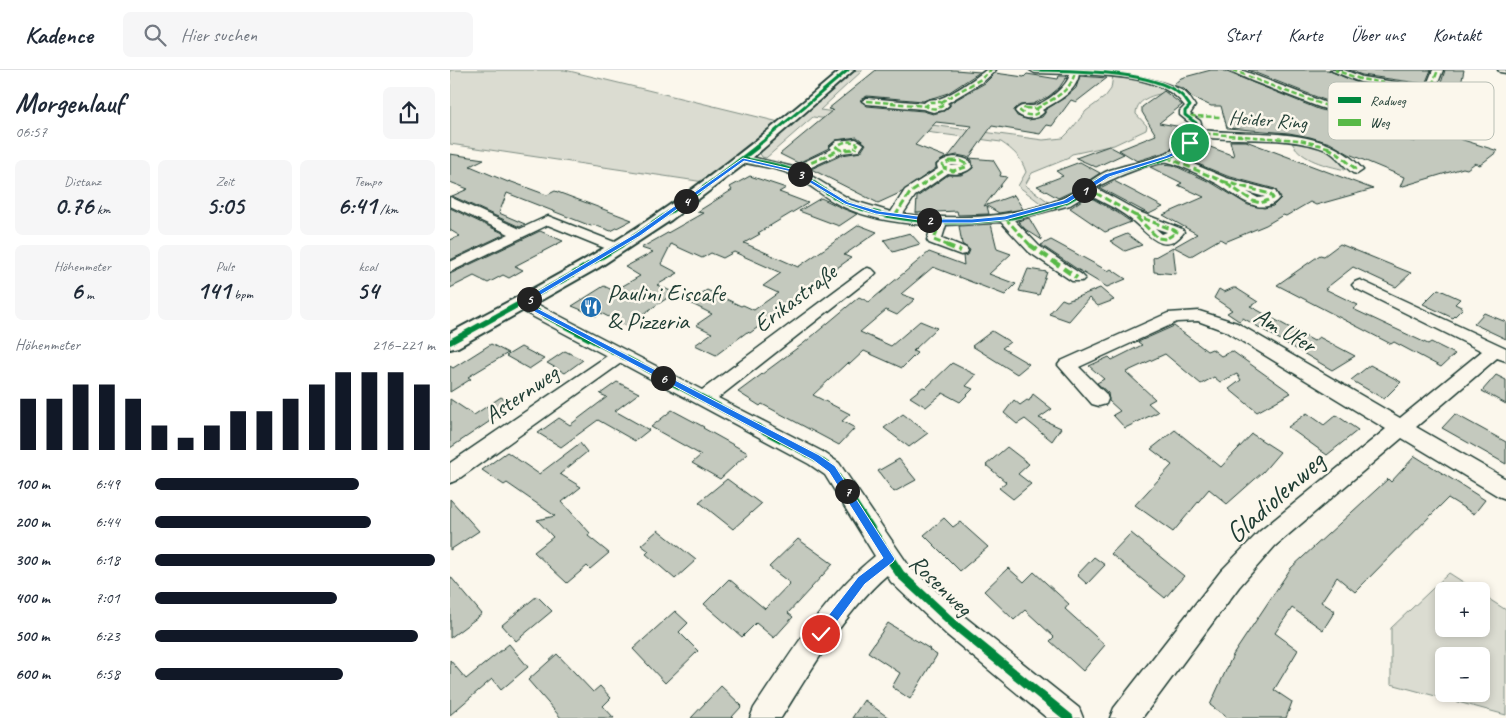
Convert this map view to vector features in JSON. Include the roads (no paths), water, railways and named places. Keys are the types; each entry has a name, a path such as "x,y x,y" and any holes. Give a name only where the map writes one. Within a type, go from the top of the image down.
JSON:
{"street":[{"path":"450,342 617,248 743,159 848,70"},
{"path":"867,101 926,106 930,102 941,102 981,79 991,70"},
{"name":"Heider Ring","path":"743,159 794,171 846,203 895,216 940,221 972,221 1005,218 1066,201 1115,172 1166,157 1185,147 1197,133 1197,125 1184,114 1190,106 1189,102 1175,90 1140,78 1082,70 1035,70"},
{"path":"1028,115 1068,88 1082,70"},
{"path":"1233,70 1295,96 1328,106"},
{"path":"1335,70 1360,79 1378,82"},
{"path":"1433,82 1438,70"},
{"name":"Heider Ring","path":"1197,133 1312,143 1336,151 1357,170"},
{"path":"794,171 839,150"},
{"path":"1166,157 1222,181"},
{"path":"895,216 910,193 946,170"},
{"path":"1087,188 1134,215"},
{"path":"450,201 520,234"},
{"path":"1005,218 1034,249 1077,278"},
{"path":"450,268 548,220 617,248"},
{"path":"940,221 934,240 961,251"},
{"name":"Erikastraße","path":"703,399 868,273"},
{"name":"Gladiolenweg","path":"1124,718 1230,579 1267,539 1403,427 1501,352 1360,284"},
{"name":"Rosenweg","path":"521,303 816,458 832,469 900,574 956,626 1069,718"},
{"name":"Am Ufer","path":"1099,400 1067,365 1174,317 1199,316 1231,327 1403,427 1506,490"},
{"name":"Asternweg","path":"450,474 620,355"},
{"path":"764,718 811,648 862,581 889,559"}],"place":[{"name":"Paulini Eiscafe & Pizzeria","path":"591,307"}]}
